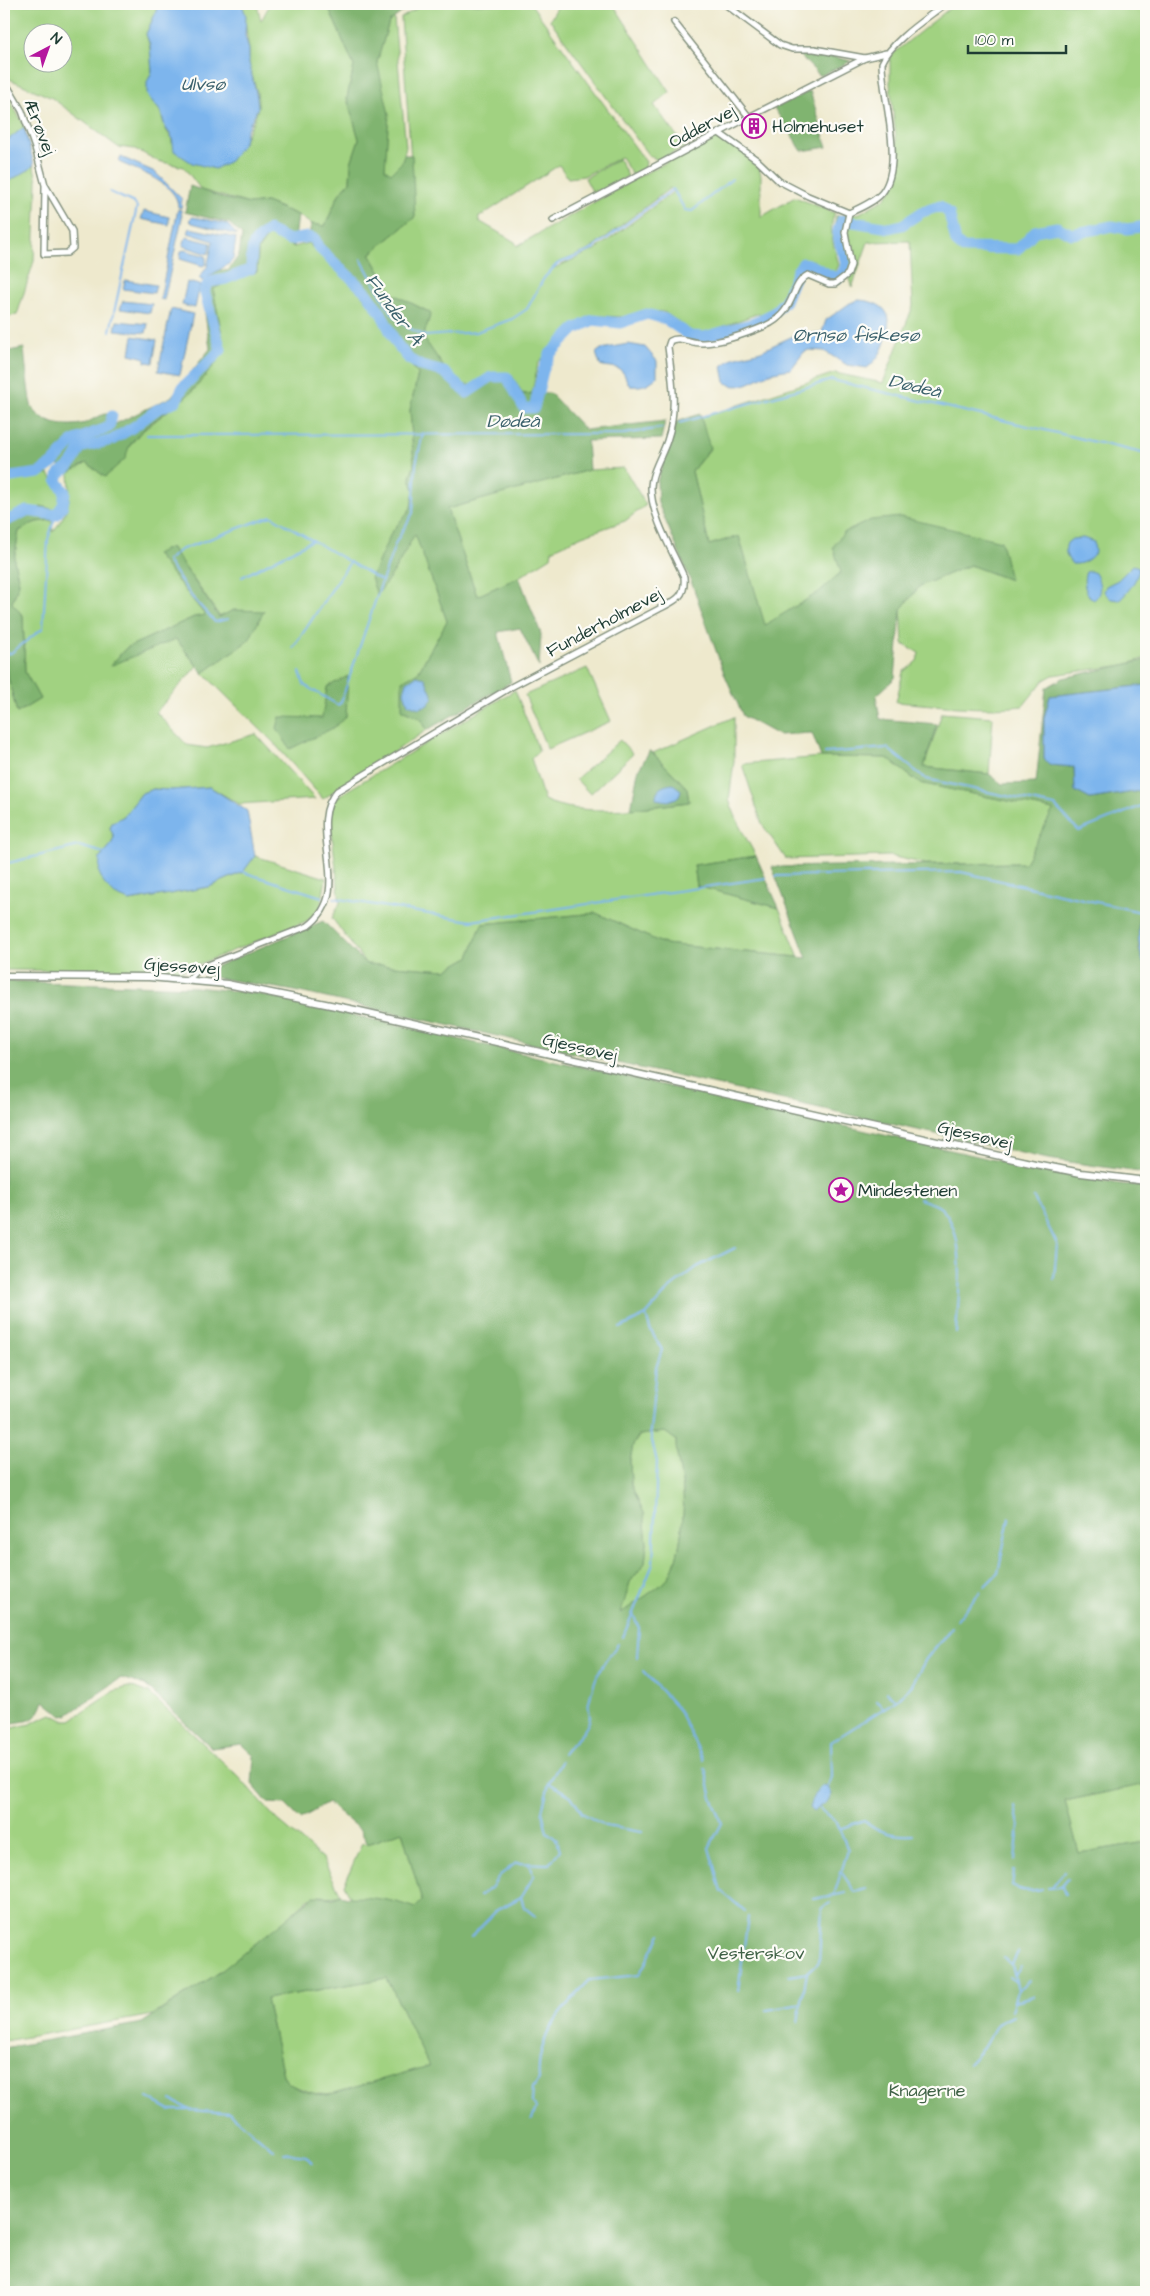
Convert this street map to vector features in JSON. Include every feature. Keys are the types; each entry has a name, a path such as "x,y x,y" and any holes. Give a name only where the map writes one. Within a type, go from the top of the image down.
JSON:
{"street":[{"path":"725,4 780,46 792,49 814,49 865,58 886,53 945,4"},
{"path":"674,22 748,117"},
{"path":"719,133 756,160 779,181 849,214 875,200 882,193 888,184 891,172 892,154 882,67 886,53"},
{"name":"Oddervej","path":"553,220 748,117 865,58"},
{"name":"Ærøvej","path":"4,80 22,111 45,185 44,254 67,253 72,248 72,230 45,185"},
{"name":"Funderholmevej","path":"189,979 200,968 308,926 322,914 327,902 330,883 326,811 331,798 337,791 511,687 680,596 685,588 684,577 656,512 651,487 652,478 668,440 673,418 674,402 668,347 670,341 678,338 693,344 725,340 767,325 783,315 804,277 808,275 814,276 829,284 841,281 848,274 851,265 845,232 849,214"},
{"name":"Gjessøvej","path":"4,976 189,979 227,984 355,1010 1035,1164 1081,1173 1146,1181"}],"green space":[{"path":"4,4 157,4 156,12 146,34 151,58 151,100 159,110 172,143 244,142 256,115 258,101 249,65 249,51 242,4 257,4 261,21 270,4 327,4 354,66 347,98 359,139 351,163 350,182 339,194 325,226 311,224 298,215 266,202 250,204 201,190 184,167 158,161 135,149 118,147 52,98 7,78 4,74"},
{"path":"327,4 413,4 389,22 377,62 389,114 385,169 391,173 402,162 404,155 412,155 415,217 370,254 393,294 431,313 423,337 459,389 506,374 523,394 550,393 585,430 665,421 661,439 587,441 589,470 447,509 477,596 519,577 541,634 539,667 520,628 498,632 511,682 427,730 421,719 402,710 402,681 418,672 447,621 415,534 393,573 377,595 371,578 391,533 411,508 414,490 410,477 414,466 410,410 418,374 388,337 378,315 361,294 308,243 311,224 325,226 339,194 350,182 351,163 359,139 347,98 354,66"},
{"path":"424,4 531,4 646,162 645,168 632,175 621,157 584,176 568,178 559,165 478,218 479,221 515,242 517,246 640,176 717,136 758,162 761,176 761,217 795,197 835,213 832,232 839,265 835,273 827,272 813,260 800,262 793,270 784,299 762,317 759,313 703,334 694,333 664,312 642,311 625,317 600,316 583,320 569,329 538,364 532,393 523,394 511,374 492,374 472,385 462,385 447,372 423,337 431,313 393,294 370,254 415,217 401,18","holes":["670,188 673,192 595,250 552,269 556,264 589,250"]},
{"path":"559,4 613,4 670,92 654,105 685,147 658,160 649,156 550,20"},
{"path":"955,4 1146,4 1146,658 1124,665 1053,675 1044,680 1023,706 991,708 896,702 903,672 917,661 919,653 903,644 901,609 920,586 970,565 1010,580 968,558 764,626 739,536 709,545 692,471 710,449 679,423 835,373 883,383 913,306 910,241 868,242 852,288 833,233 836,216 860,213 884,199 893,188 899,165 890,84 890,56"},
{"path":"394,18 406,147 402,162 390,174 385,169 377,62 389,22"},
{"path":"796,52 822,54 851,61 820,76"},
{"path":"4,90 24,125 37,180 34,261 17,315 4,317"},
{"path":"810,91 827,147 802,151 774,108"},
{"path":"619,159 628,176 594,195 585,178"},
{"path":"190,186 223,198 250,204 266,202 298,215 294,247 271,231 258,250 257,272 229,281 213,289 225,350 206,376 185,398 143,429 129,448 126,458 105,477 87,463 69,473 57,464 74,444 171,397 210,349 203,299 215,269 228,271 239,255 242,235 229,223 185,212"},
{"path":"268,235 294,247 308,243 361,294 378,315 388,337 418,374 410,410 414,466 410,477 414,490 411,508 391,533 393,573 415,533 447,621 418,672 402,710 421,719 427,730 323,799 273,742 203,673 249,640 234,610 220,617 171,547 156,554 205,615 194,617 126,648 111,665 176,639 197,666 156,712 187,745 207,748 256,734 315,799 239,804 210,787 171,790 153,789 142,793 124,816 112,823 110,828 114,837 111,845 100,858 130,901 209,887 243,872 255,856 326,878 321,907 307,921 182,971 4,970 4,661 17,713 40,699 25,672 23,616 12,603 19,583 14,560 19,531 36,522 52,520 53,532 63,517 68,504 70,491 69,473 87,463 105,477 140,433 193,391 225,351 213,289 229,281 257,272 258,250"},
{"path":"24,348 31,403 36,413 41,417 54,423 74,425 109,414 107,424 84,431 69,440 50,462 36,469 4,478 4,352"},
{"path":"700,414 710,448 692,471 709,545 739,536 765,625 819,592 841,572 833,547 843,533 871,520 901,517 1001,541 1010,580 970,565 920,586 901,609 895,678 876,696 880,719 937,724 924,767 989,774 1002,784 1036,783 1046,688 1063,678 1146,660 1146,685 1050,696 1044,718 1044,759 1049,765 1074,767 1075,791 1090,799 1146,790 1146,894 1138,919 1139,950 1146,971 1146,1173 1048,1159 295,991 207,976 203,972 323,921 366,964 446,970 469,957 482,924 596,913 664,944 807,958 772,867 1025,863 1053,810 919,783 887,758 821,757 812,733 778,735 743,716 724,673 691,581 658,503 657,482 676,422"},
{"path":"624,468 646,505 625,521 582,536 552,550 551,557 519,577 477,596 447,509 589,470"},
{"path":"49,474 62,494 61,503 55,510 34,508 4,518 4,480"},
{"path":"41,506 55,510 52,520 36,522 19,531 14,560 19,583 12,603 23,616 25,672 40,699 17,713 4,661 4,527"},
{"path":"171,547 219,617 234,610 264,611 249,640 203,673 176,639 110,666 126,648 194,617 205,615 156,554"},
{"path":"587,668 611,721 547,749 525,695"},
{"path":"348,676 346,717 333,728 290,749 277,728 280,717 322,718 327,687"},
{"path":"515,690 539,751 531,758 544,800 576,809 615,810 689,802 687,788 653,753 734,717 734,761 729,800 740,827 756,856 694,865 697,886 779,908 799,957 664,944 596,913 482,924 469,957 446,970 366,964 332,918 340,903 330,817 334,800"},
{"path":"942,713 993,717 989,774 924,767"},
{"path":"620,740 633,754 590,794 576,779"},
{"path":"650,750 687,788 689,802 631,809 638,771"},
{"path":"821,757 888,758 919,783 1054,810 1025,863 926,864 890,856 786,859 762,824 742,764"},
{"path":"756,856 779,908 697,886 694,865"},
{"name":"Vesterskov","path":"4,981 195,987 254,993 1017,1165 1119,1184 1146,1186 1146,1784 1065,1801 1079,1853 1146,1842 1146,2292 4,2292 4,2048 142,2023 220,1972 314,1896 334,1898 341,1895 368,1897 415,1908 422,1901 402,1831 368,1844 360,1830 328,1803 300,1819 285,1804 268,1803 252,1784 254,1756 241,1744 212,1748 145,1685 121,1678 67,1715 62,1716 44,1701 41,1709 33,1718 4,1725","holes":["665,1432 676,1440 683,1502 681,1538 672,1572 667,1579 652,1592 621,1613 630,1582 645,1563 647,1543 644,1513 631,1485 630,1460 633,1445 639,1435","387,1978 429,2066 328,2095 302,2090 290,2084 283,2075 266,1999"]},
{"path":"665,1432 676,1440 683,1502 681,1538 672,1572 667,1579 620,1614 630,1582 645,1563 647,1543 644,1513 631,1485 630,1461 633,1445 640,1435"},
{"path":"128,1687 149,1693 238,1776 277,1820 323,1859 341,1895 316,1896 308,1899 271,1933 220,1972 153,2015 4,2041 4,1730 30,1724 52,1714 63,1720 71,1720 114,1691"},
{"path":"1146,1784 1146,1842 1079,1853 1065,1801"},
{"path":"402,1831 422,1901 415,1908 383,1900 351,1898 344,1885 362,1843 368,1844"},
{"path":"387,1978 429,2066 328,2095 313,2093 288,2084 283,2075 266,1999"}],"water":[{"name":"Ulvsø","path":"157,4 242,4 246,16 245,35 258,108 246,131 244,142 230,161 215,169 192,163 174,151 172,137 165,127 161,112 147,95 147,82 152,72 150,45 146,34 156,12"},
{"path":"24,127 34,164 30,169 4,184 4,143"},
{"path":"121,157 155,172 182,199 181,208 178,207 172,192 165,186 148,175 119,162"},
{"path":"178,209 181,210 182,218 164,300 160,299"},
{"path":"144,211 169,217 169,225 141,219"},
{"path":"193,217 227,224 237,235 192,223 189,220"},
{"path":"190,228 236,238 233,259 230,263 202,281 199,278 207,267 213,241 188,233"},
{"path":"186,237 211,243 208,254 183,246"},
{"path":"184,250 206,256 206,264 203,266 180,259 181,251"},
{"path":"125,280 156,285 154,293 123,289"},
{"path":"187,282 200,285 195,308 182,305"},
{"name":"Ørnsø fiskesø","path":"859,300 869,301 882,307 889,319 884,346 877,358 867,368 847,365 824,351 809,350 804,352 791,369 771,373 742,385 736,386 725,382 722,366 733,358 761,351 793,336 822,332 826,320 850,303"},
{"path":"123,301 152,304 150,313 120,309"},
{"path":"171,309 193,314 180,375 158,371"},
{"path":"117,321 148,324 146,333 115,330"},
{"path":"133,336 157,340 153,363 145,362 145,358 130,354"},
{"path":"628,344 645,347 657,361 657,377 648,384 630,386 622,371 600,365 596,353 601,349"},
{"path":"1083,538 1094,542 1095,553 1085,562 1072,564 1066,554 1067,543 1072,539"},
{"path":"1133,565 1139,567 1132,585 1120,600 1111,599 1104,592 1106,586 1118,580"},
{"path":"1086,572 1095,573 1100,587 1099,594 1094,600 1088,595 1084,583"},
{"path":"416,676 425,678 433,697 428,705 419,708 408,704 404,692 407,682"},
{"path":"1146,685 1146,790 1090,799 1075,791 1074,767 1049,765 1044,759 1044,718 1050,696"},
{"path":"673,784 681,790 679,797 668,801 656,799 657,792 661,788"},
{"path":"210,787 247,811 255,856 243,872 209,887 129,901 115,895 105,885 99,873 100,858 111,845 114,837 110,828 112,823 124,816 142,793 153,789 171,790"},
{"path":"1146,894 1146,971 1142,961 1138,932"},
{"path":"822,1786 828,1787 832,1794 827,1802 813,1812 809,1808 812,1799"}],"waterway":[{"path":"361,259 388,308 407,327 425,336 476,332 512,319 527,309 544,278 557,264 590,251 673,189 685,210 692,211 732,179"},
{"path":"110,192 134,203 137,207 110,331"},
{"name":"Funder Å","path":"4,522 27,511 56,515 63,505 65,492 57,481 59,473 72,463 80,448 112,440 156,410 176,401 183,387 221,350 204,290 209,282 226,279 251,269 253,247 257,239 268,230 289,240 308,237 315,239 318,247 367,293 381,313 396,343 409,359 421,366 444,372 467,393 491,377 507,377 524,408 534,408 543,371 550,354 575,329 593,320 620,323 647,314 665,319 690,336 704,337 754,323 772,314 785,301 797,271 803,263 812,265 838,278 845,266 844,255 838,237 838,230 842,220 889,228 902,225 922,212 940,206 949,213 956,242 963,248 1018,249 1035,231 1057,227 1072,234 1112,226 1127,229 1146,226"},
{"name":"Dødeå","path":"679,423 832,380 1146,454"},
{"path":"4,478 39,473 53,463 73,441 109,427 112,416"},
{"path":"147,435 624,434 662,428"},
{"path":"228,619 215,622 192,597 167,561 180,550 271,516 382,581 396,542 413,513 416,464 423,433"},
{"path":"4,654 11,653 43,628 48,539 56,515"},
{"path":"242,577 313,540"},
{"path":"293,648 350,562"},
{"path":"300,672 304,685 338,705 341,702 382,581"},
{"path":"825,753 887,748 926,779 1055,806 1079,831 1146,804"},
{"path":"4,864 79,846 104,853"},
{"path":"243,872 322,897"},
{"path":"776,876 961,872 1141,912"},
{"path":"334,898 471,921 766,878"},
{"path":"1034,1198 1037,1204"},
{"path":"919,1199 941,1208 950,1220 955,1234 960,1268 956,1333"},
{"path":"1038,1206 1057,1244 1054,1279"},
{"path":"620,1328 646,1315 670,1288 697,1267 735,1248"},
{"path":"623,1637 653,1564 657,1462 650,1432 656,1368 662,1350 650,1329 646,1315"},
{"path":"984,1587 998,1573 1009,1518"},
{"path":"957,1620 980,1592"},
{"path":"633,1614 639,1628 637,1657"},
{"path":"828,1787 832,1777 831,1742 897,1700 912,1685 926,1659 952,1627"},
{"path":"563,1754 587,1726 590,1719 589,1702 596,1678 618,1644"},
{"path":"643,1671 678,1709 703,1759"},
{"path":"886,1692 896,1700"},
{"path":"876,1701 884,1708"},
{"path":"479,1896 491,1888 499,1876 516,1863 549,1864 560,1850 557,1840 547,1832 542,1811 549,1783 561,1762"},
{"path":"705,1768 712,1798 722,1823 709,1848 721,1891 745,1911"},
{"path":"549,1783 571,1796 582,1813 605,1826 642,1832"},
{"path":"1015,1807 1019,1825 1015,1860"},
{"path":"820,1809 837,1823 848,1850 834,1895"},
{"path":"839,1829 864,1820 875,1828 887,1833 913,1835"},
{"path":"471,1937 497,1910 521,1897 534,1876 529,1865"},
{"path":"1014,1870 1012,1886 1027,1890 1042,1889"},
{"path":"1051,1888 1064,1872"},
{"path":"842,1873 855,1892 866,1889"},
{"path":"1048,1888 1061,1887 1068,1879"},
{"path":"1062,1887 1065,1894"},
{"path":"813,1899 846,1893"},
{"path":"521,1897 524,1907 535,1916"},
{"path":"798,2022 807,1973 819,1962 822,1908 830,1903"},
{"path":"738,1991 748,1917"},
{"path":"532,2119 536,2108 532,2103 533,2088 539,2079 541,2050 546,2036 561,2012 590,1980 639,1975 661,1934"},
{"path":"1012,2011 1018,1991 1012,1964 1018,1952"},
{"path":"1003,1958 1012,1964"},
{"path":"1015,1975 1021,1967"},
{"path":"789,1976 807,1973"},
{"path":"1009,1977 1016,1982"},
{"path":"1019,1990 1030,1980"},
{"path":"1015,2001 1034,1996"},
{"path":"767,2010 801,2004"},
{"path":"968,2064 983,2048 997,2024 1013,2016"},
{"path":"148,2098 170,2110 188,2110"},
{"path":"171,2100 190,2110 230,2113 274,2150"},
{"path":"284,2153 306,2156 312,2163"}],"place":[{"name":"Holmehuset","path":"754,126"},
{"name":"Mindestenen","path":"841,1190"}],"park label":[{"name":"Knagerne","path":"927,2090"}]}
